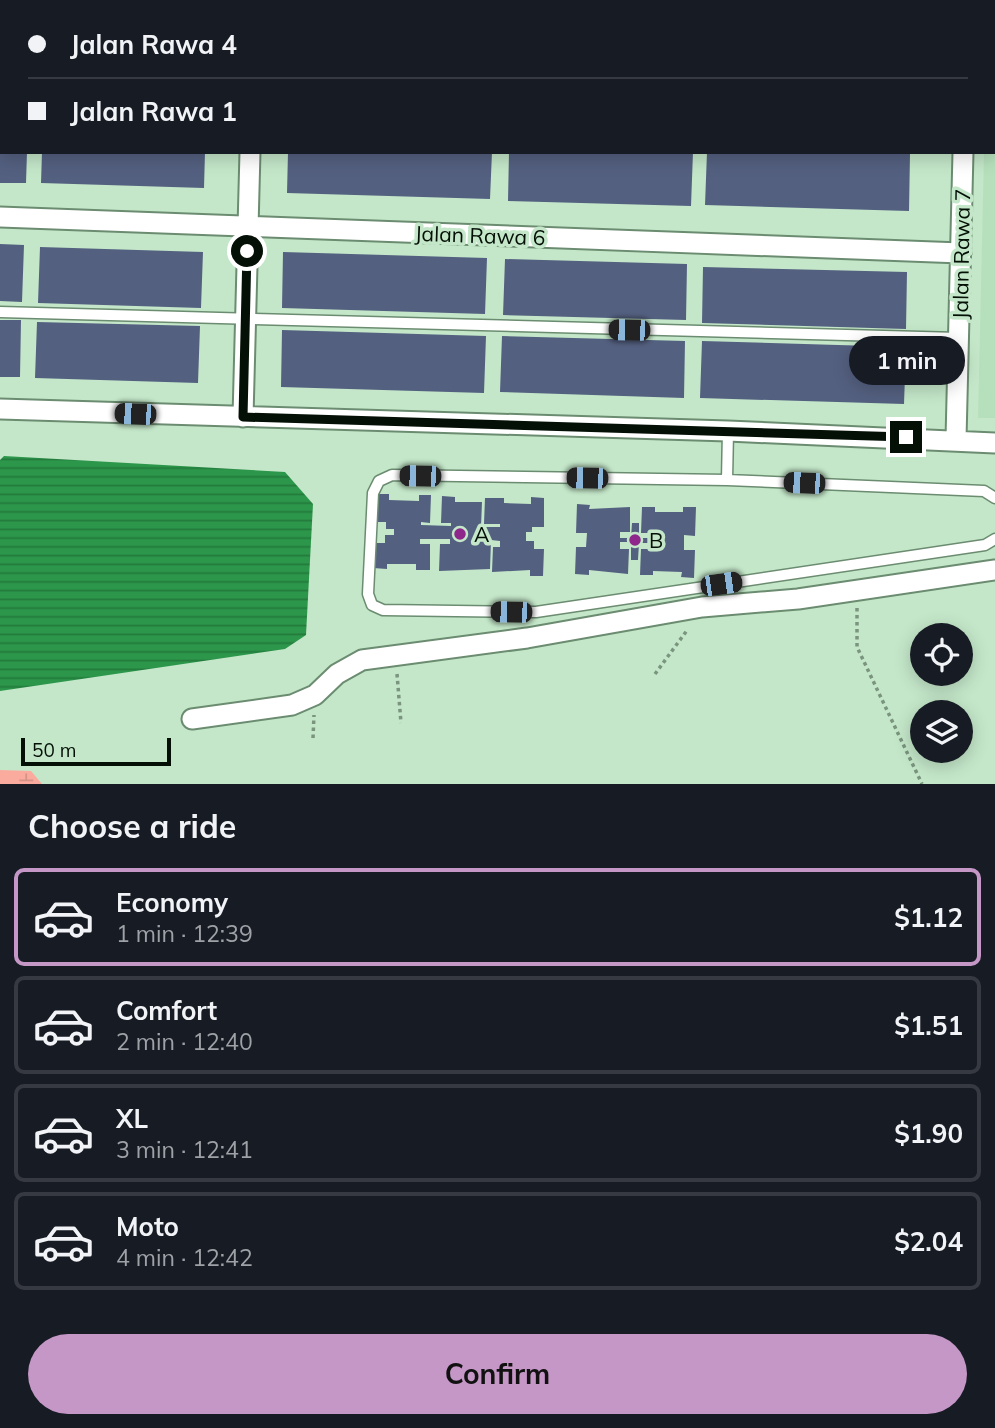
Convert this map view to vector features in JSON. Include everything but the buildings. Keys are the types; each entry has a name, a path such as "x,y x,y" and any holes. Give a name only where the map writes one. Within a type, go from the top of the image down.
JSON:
{"street":[{"path":"243,417 250,154"},
{"name":"Jalan Rawa 7","path":"956,439 963,154"},
{"name":"Jalan Rawa 6","path":"0,217 961,253"},
{"path":"0,409 728,431 956,439 995,443"},
{"path":"192,719 292,705 315,695 337,674 362,660 395,658 702,607 870,588 995,570"}],"lane":[{"path":"0,312 959,338"},
{"path":"727,480 728,431"},
{"path":"995,498 984,491 727,480 385,477 379,481 373,494 369,600 383,610 536,612 985,545 995,539"}],"path":[{"path":"870,588 856,609 858,647 922,784"},
{"path":"655,674 673,653 702,607"},
{"path":"395,658 401,723"}],"shaded area":[{"path":"984,154 995,154 995,418 978,418"},
{"path":"4,456 285,472 313,504 306,635 285,649 0,691 0,460"}],"green space":[{"path":"0,770 31,771 42,784 0,784"}],"place":[{"name":"A","path":"460,534"},
{"name":"B","path":"635,540"}],"route":[{"path":"247,251 243,417 906,437"}]}
